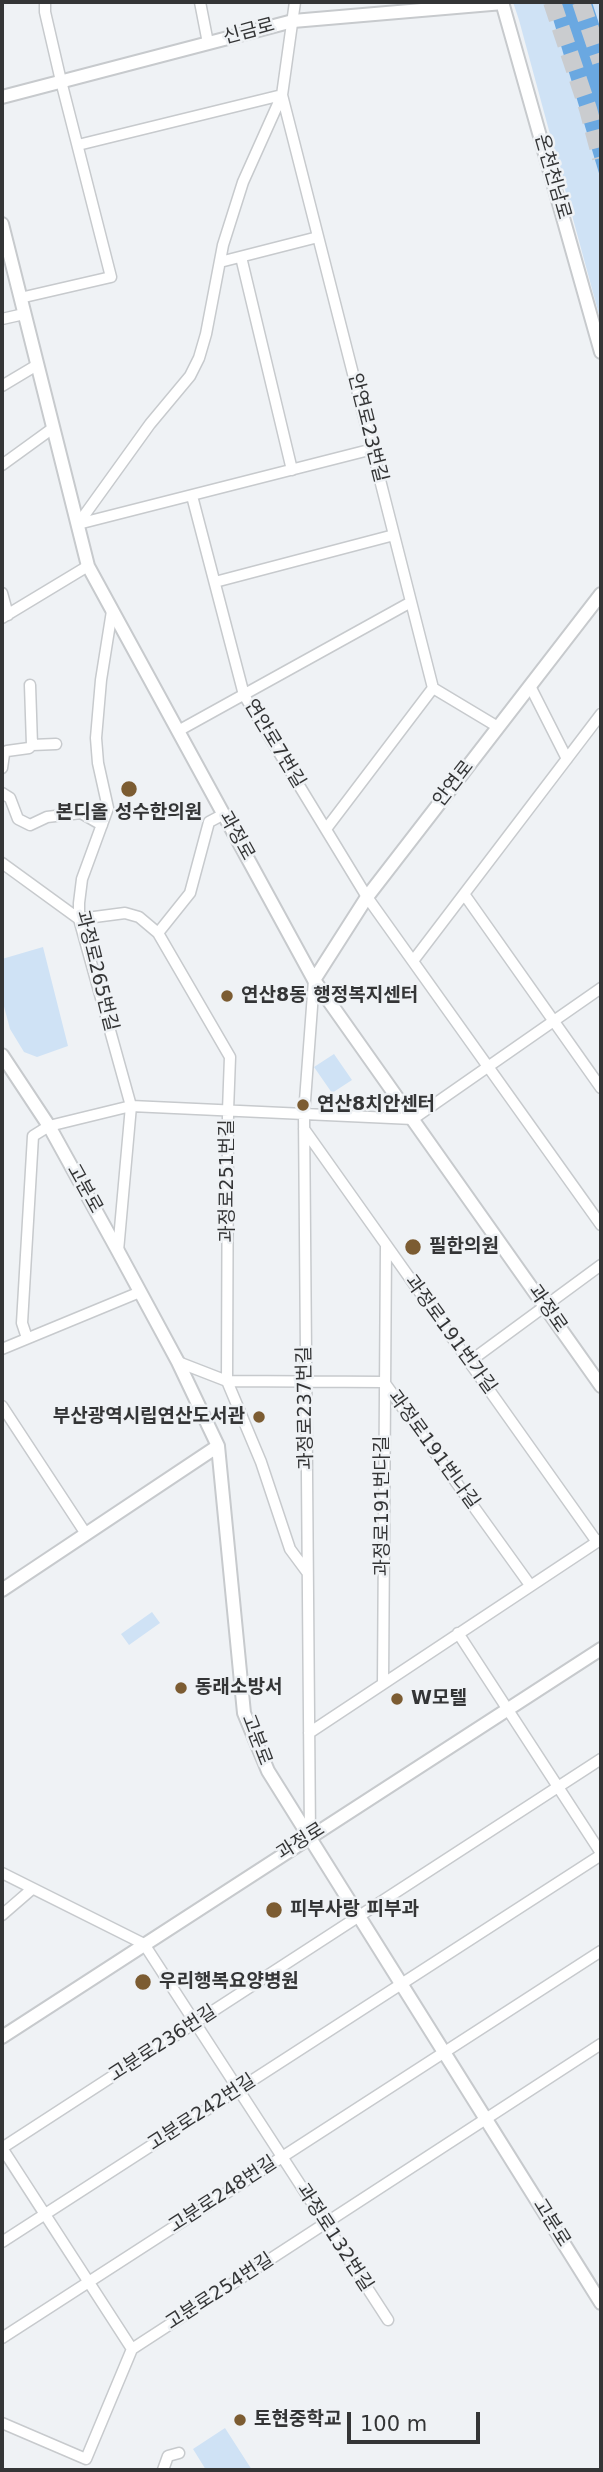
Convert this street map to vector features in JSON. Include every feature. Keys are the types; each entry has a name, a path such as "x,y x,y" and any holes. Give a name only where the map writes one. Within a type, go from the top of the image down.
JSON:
{"main road":[{"name":"신금로","path":"2,97 293,21 502,2"},
{"name":"온천천남로","path":"502,2 601,352"},
{"name":"과정로","path":"2,224 88,566 314,980 601,1386"},
{"name":"안연로","path":"314,980 367,897 601,594"},
{"name":"고분로","path":"2,1055 49,1126 178,1362 218,1446 244,1713 268,1771 601,2303"},
{"path":"2,1590 218,1446"},
{"name":"과정로","path":"2,2037 601,1649"}],"street":[{"path":"20,298 111,277 61,81 45,2"},
{"path":"200,2 208,43"},
{"path":"78,524 150,424 190,376 206,334 220,262 243,182 282,95 295,2"},
{"path":"78,145 282,95"},
{"name":"안연로23번길","path":"282,95 433,688"},
{"path":"220,262 318,237"},
{"path":"241,257 292,470"},
{"path":"2,319 24,314"},
{"path":"2,386 37,365"},
{"path":"2,465 53,428"},
{"path":"78,524 373,449"},
{"name":"연안로7번길","path":"192,496 244,695 367,897 601,1225"},
{"path":"215,583 394,535"},
{"path":"2,593 5,617 88,566"},
{"path":"178,731 411,602"},
{"name":"과정로265번길","path":"112,611 101,680 96,738 98,763 108,808 82,879 79,919 131,1106 118,1251"},
{"path":"30,685 32,746"},
{"path":"530,685 566,759"},
{"path":"326,829 433,688 498,727"},
{"path":"413,961 601,714"},
{"path":"2,768 7,751 56,744"},
{"path":"2,793 10,798 18,819 30,825 47,817 81,813 102,825"},
{"path":"2,863 79,919 125,913 139,918 158,933 190,893 209,822 223,814"},
{"path":"464,894 601,1088"},
{"name":"과정로251번길","path":"158,933 230,1057 227,1381 261,1462 290,1549 307,1573"},
{"name":"과정로237번길","path":"310,1838 304,1114 314,980"},
{"path":"27,1338 22,1323 33,1136 49,1126 131,1106 413,1119 601,988"},
{"name":"과정로191번가길","path":"304,1129 599,1540"},
{"name":"과정로191번다길","path":"383,1683 386,1245"},
{"path":"469,1362 601,1265"},
{"path":"2,1349 140,1292"},
{"name":"과정로191번나길","path":"178,1362 227,1381 384,1382 530,1585"},
{"path":"2,1406 86,1534"},
{"path":"309,1733 599,1540"},
{"path":"458,1633 601,1854"},
{"name":"고분로236번길","path":"2,2148 601,1759"},
{"name":"고분로242번길","path":"2,2242 601,1854"},
{"path":"2,1873 144,1944"},
{"path":"2,1915 32,1889"},
{"name":"과정로132번길","path":"144,1944 388,2320"},
{"name":"고분로248번길","path":"2,2338 601,1951"},
{"name":"고분로254번길","path":"132,2349 601,2045"},
{"path":"2,2148 132,2349 86,2459 2,2423"},
{"path":"163,2470 168,2456 179,2453"}],"shaded area":[{"path":"513,2 601,2 601,322 519,20"},
{"path":"43,947 68,1046 37,1057 24,1052 10,1029 2,999 2,959"},
{"path":"334,1054 352,1080 332,1093 314,1067"},
{"path":"152,1612 160,1623 129,1645 121,1634"},
{"path":"225,2428 252,2470 206,2470 193,2449"}],"water":[{"path":"548,2 592,2 601,30 601,180"}],"tunnel":[{"path":"552,2 588,109 601,158"},
{"path":"581,2 601,62"}],"place":[{"name":"본디올 성수한의원","path":"129,789"},
{"name":"연산8동 행정복지센터","path":"227,996"},
{"name":"연산8치안센터","path":"303,1105"},
{"name":"필한의원","path":"413,1247"},
{"name":"부산광역시립연산도서관","path":"259,1417"},
{"name":"동래소방서","path":"181,1688"},
{"name":"W모텔","path":"397,1699"},
{"name":"피부사랑 피부과","path":"274,1910"},
{"name":"우리행복요양병원","path":"143,1982"},
{"name":"토현중학교","path":"240,2420"}]}
